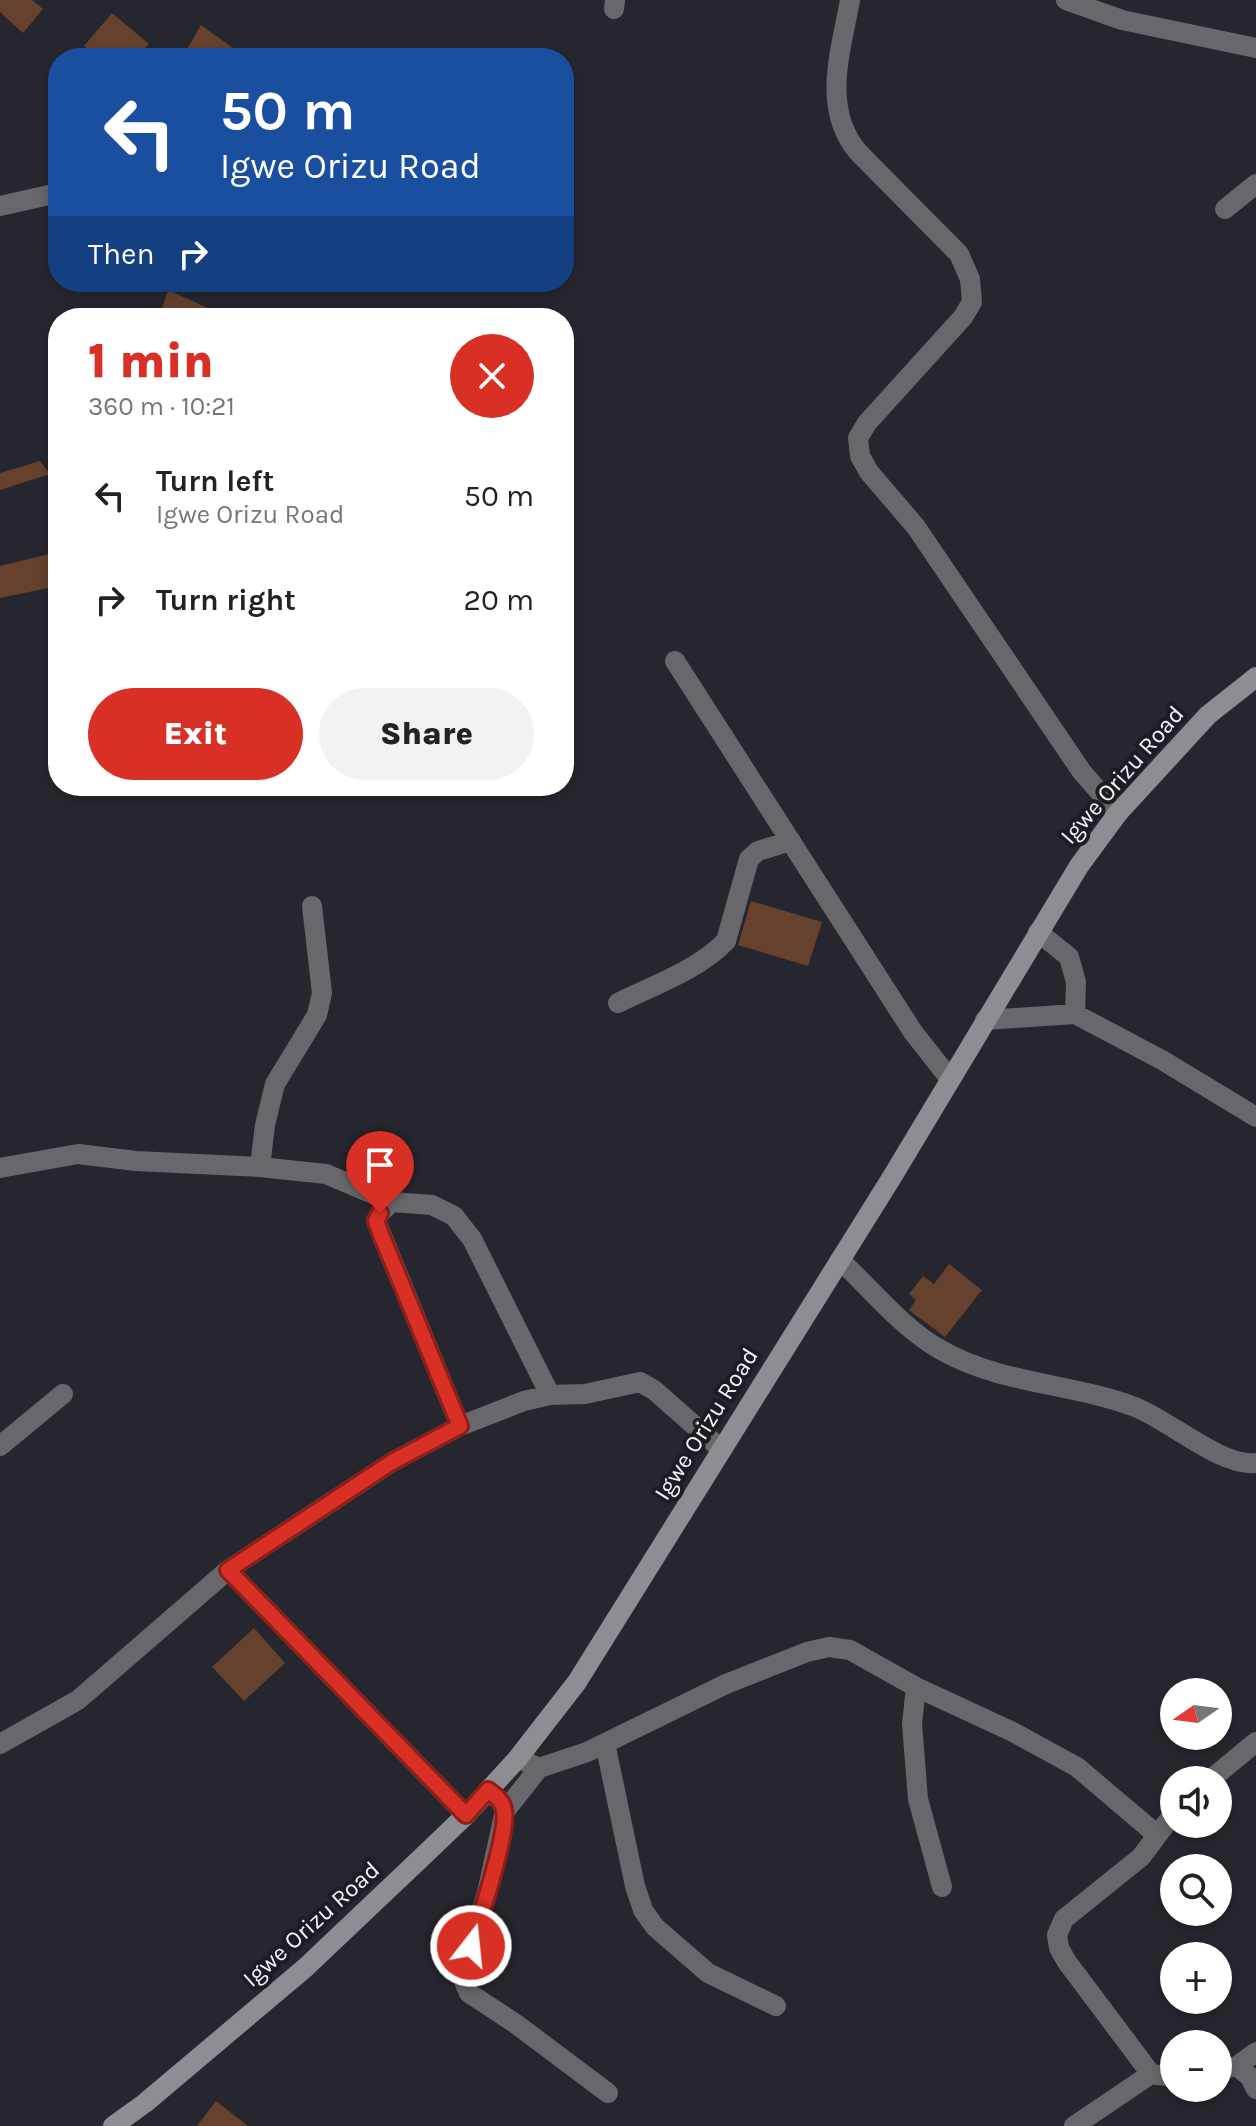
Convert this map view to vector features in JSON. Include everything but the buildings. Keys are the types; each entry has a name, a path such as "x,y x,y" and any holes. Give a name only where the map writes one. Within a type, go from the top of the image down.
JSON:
{"main road":[{"name":"Igwe Orizu Road","path":"113,2126 145,2103 305,1968 466,1815 518,1758 577,1682 840,1260 1079,866 1118,813 1208,715 1256,677"}],"street":[{"path":"850,0 836,80 836,107 841,126 858,152 959,254 970,279 972,302 963,317 867,423 858,438 860,456 869,472 916,527 1082,772 1118,813"},
{"path":"1066,0 1122,20 1256,48"},
{"path":"1225,209 1256,184"},
{"path":"0,206 48,195"},
{"path":"675,661 913,1032 950,1079"},
{"path":"618,1003 717,950 726,941 749,859 758,851 791,841"},
{"path":"260,1167 265,1125 275,1084 317,1015 322,993 312,906"},
{"path":"1038,932 1069,957 1076,982 1075,1014"},
{"path":"985,1020 1075,1014 1162,1060 1256,1117"},
{"path":"0,1168 78,1154 150,1162 260,1167 326,1174 392,1202 432,1205 454,1216 472,1239 550,1395"},
{"path":"392,1202 376,1221 460,1426"},
{"path":"840,1260 915,1332 940,1350 974,1366 1135,1407 1235,1462 1256,1463"},
{"path":"0,1744 78,1700 228,1570 392,1462 460,1426 524,1401 550,1395 585,1394 640,1382 654,1390 721,1449"},
{"path":"0,1446 63,1394"},
{"path":"228,1570 466,1815"},
{"path":"608,2093 469,1993 465,1984 471,1946 487,1893 505,1811 539,1768 587,1752 726,1684 807,1652 829,1647 850,1650 916,1687 1013,1732 1077,1767 1156,1834"},
{"path":"916,1687 912,1724 918,1799 942,1887"},
{"path":"1227,1766 1256,1742"},
{"path":"605,1743 635,1886 643,1910 655,1927 708,1973 776,2006"},
{"path":"518,1758 539,1768"},
{"path":"488,1790 501,1802 505,1811"},
{"path":"1151,2074 1067,1962 1059,1948 1057,1935 1064,1919 1141,1857 1160,1829"},
{"path":"1232,2066 1256,2052"},
{"path":"1232,2070 1250,2077 1256,2089"},
{"path":"1074,2126 1151,2074 1160,2075"}],"route":[{"path":"380,1213 376,1221 380,1232 460,1426 392,1462 228,1570 466,1815 488,1790 501,1802 505,1811 502,1832 471,1946"}]}
